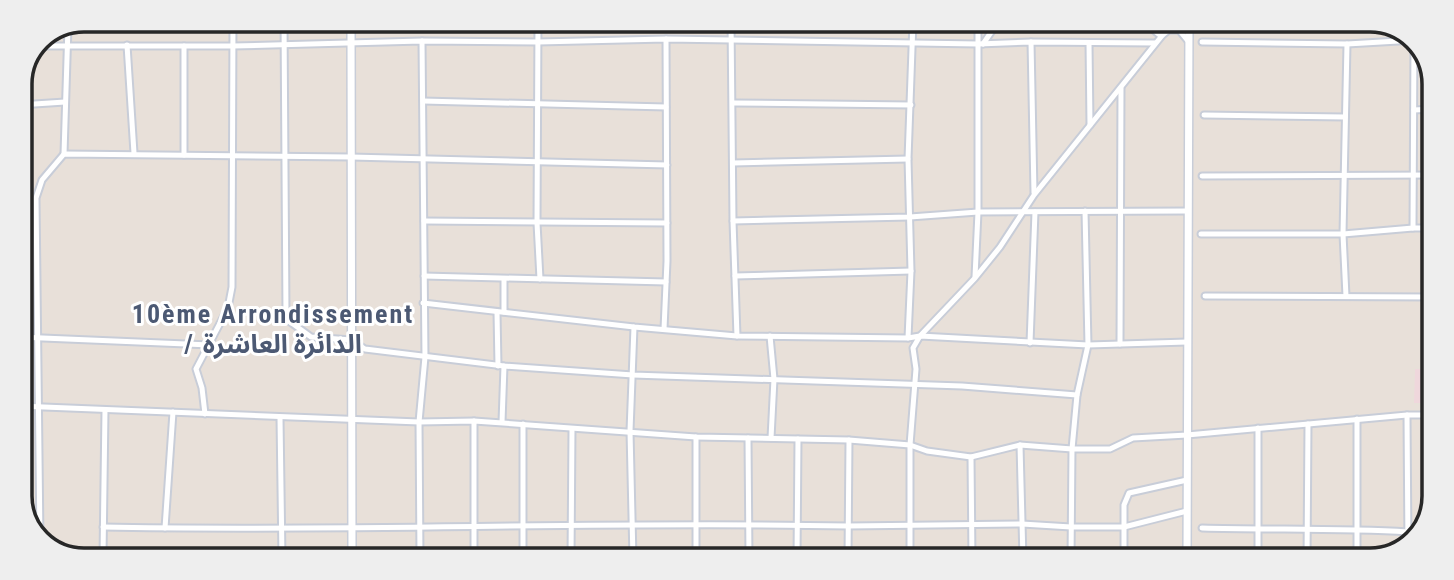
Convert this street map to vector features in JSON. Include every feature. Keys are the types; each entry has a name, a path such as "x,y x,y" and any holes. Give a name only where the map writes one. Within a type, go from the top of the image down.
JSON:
{"street":[{"path":"205,414 202,388 196,369 228,308 232,288 233,32"},
{"path":"284,32 286,315 289,321 311,337 351,340 365,349 501,366 633,375 914,384 1077,395"},
{"path":"350,32 352,548"},
{"path":"538,32 537,223 540,279"},
{"path":"732,32 737,336"},
{"path":"908,338 911,271 908,159 913,32"},
{"path":"975,278 979,32"},
{"path":"980,44 990,32"},
{"path":"1156,32 1161,36"},
{"path":"910,548 910,446 916,369 914,348 920,336 975,278 1000,247 1034,195 1164,32"},
{"path":"1161,36 1166,32"},
{"path":"1181,32 1187,37 1189,46"},
{"path":"1187,548 1189,32"},
{"path":"40,525 36,198 41,180 64,154 68,34"},
{"path":"664,329 667,223 666,39"},
{"path":"48,46 666,39 1155,44"},
{"path":"420,548 419,422 425,357 422,41"},
{"path":"1202,42 1347,44 1401,41"},
{"path":"1031,42 1034,195"},
{"path":"1089,43 1090,125"},
{"path":"1346,296 1343,234 1347,44"},
{"path":"127,46 134,153"},
{"path":"184,46 184,155"},
{"path":"1413,228 1415,56"},
{"path":"1120,344 1121,87"},
{"path":"423,101 666,107"},
{"path":"32,104 65,102"},
{"path":"734,103 911,105"},
{"path":"1414,110 1422,110"},
{"path":"1204,115 1345,117"},
{"path":"64,154 134,153 667,165"},
{"path":"733,163 908,159"},
{"path":"1202,176 1422,175"},
{"path":"1071,548 1072,449 1077,395 1088,345 1085,211"},
{"path":"733,221 910,217 978,212 1188,211"},
{"path":"1030,342 1035,212"},
{"path":"424,221 667,223"},
{"path":"1201,234 1343,234 1422,228"},
{"path":"735,276 911,271"},
{"path":"424,276 666,282"},
{"path":"502,422 501,312 504,279"},
{"path":"1205,296 1422,297"},
{"path":"423,303 737,336 920,336 1088,345 1188,342"},
{"path":"632,548 630,431 635,327"},
{"path":"770,337 774,379 771,438"},
{"path":"32,338 210,345"},
{"path":"32,407 280,418 502,422 696,437 849,440 910,446 971,457 1020,445 1110,449 1133,438 1422,415"},
{"path":"103,548 105,410"},
{"path":"165,528 173,412"},
{"path":"1202,528 1408,532 1407,415"},
{"path":"280,418 282,548"},
{"path":"1357,419 1357,548"},
{"path":"474,421 474,548"},
{"path":"523,424 523,548"},
{"path":"1307,548 1308,424"},
{"path":"1258,428 1258,548"},
{"path":"571,548 572,429"},
{"path":"696,437 696,548"},
{"path":"748,438 749,548"},
{"path":"797,548 798,439"},
{"path":"848,548 849,440"},
{"path":"1020,445 1023,548"},
{"path":"971,457 972,548"},
{"path":"1124,548 1124,505 1129,493 1187,480"},
{"path":"103,527 282,530 522,525 1022,524 1124,527 1186,511"}],"shaded area":[{"path":"1415,369 1422,369 1422,403 1414,403"}],"district":[{"name":"10ème Arrondissement / الدائرة العاشرة","path":"273,329"}]}
